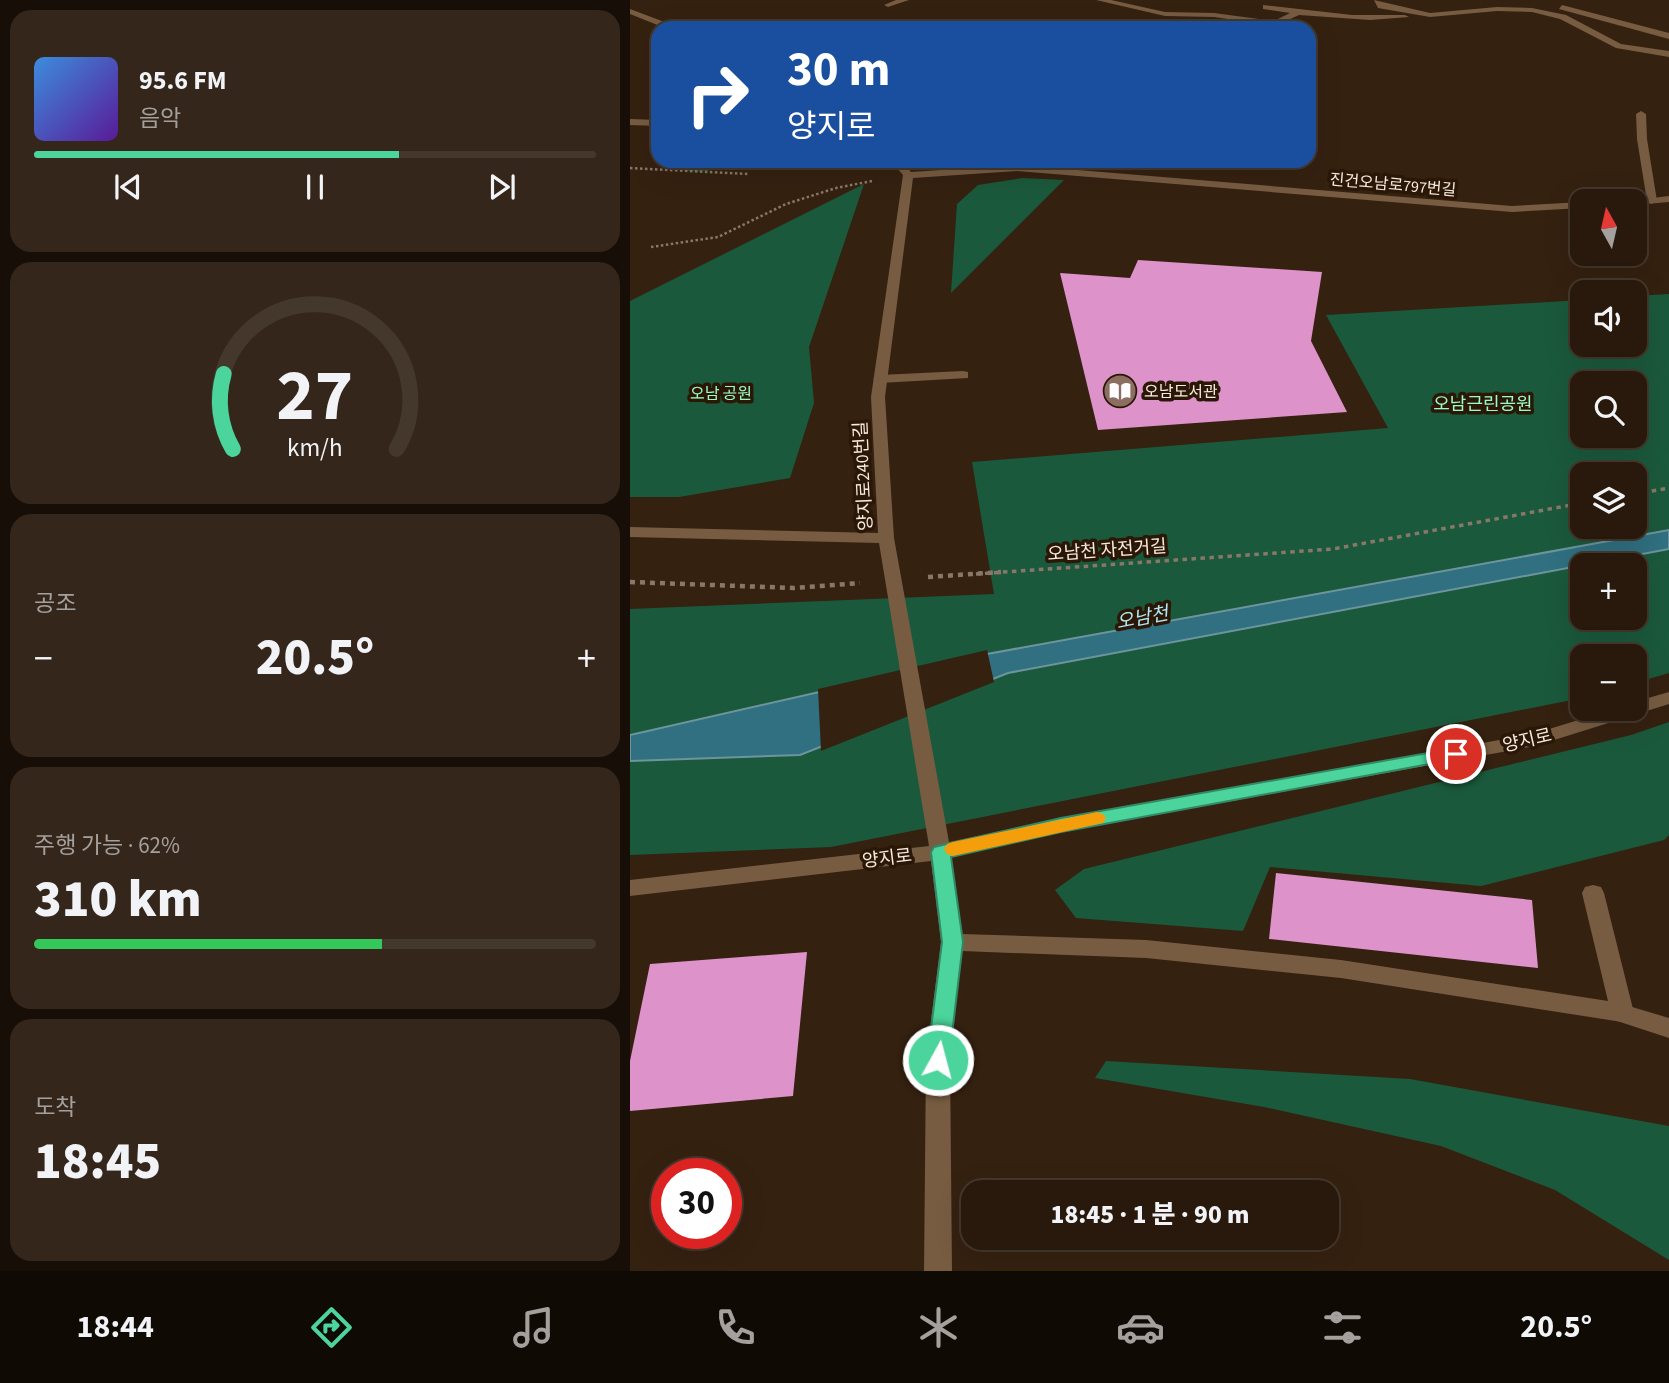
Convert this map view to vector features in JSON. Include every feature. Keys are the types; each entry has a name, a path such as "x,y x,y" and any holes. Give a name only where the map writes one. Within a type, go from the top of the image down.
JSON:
{"street":[{"path":"888,5 905,0"},
{"path":"1378,0 1381,6 1430,15"},
{"path":"1107,1 1165,14 1214,15 1255,21"},
{"path":"1557,5 1669,36"},
{"path":"1266,7 1374,19 1497,9 1532,10 1563,17 1619,46 1669,54"},
{"path":"630,11 655,21"},
{"path":"1281,21 1298,12"},
{"path":"1641,114 1642,139 1652,201"},
{"path":"630,121 651,122"},
{"path":"902,168 908,175"},
{"name":"진건오남로797번길","path":"908,175 1017,168 1512,209 1570,206"},
{"name":"양지로240번길","path":"630,532 886,538 878,397 908,175"},
{"path":"1647,201 1669,199"},
{"path":"880,379 963,375"},
{"path":"886,538 953,942 938,1060 938,1271"},
{"name":"양지로","path":"1647,705 1669,698"},
{"name":"양지로","path":"630,888 940,852 1061,825 1535,740 1596,721"},
{"path":"1593,893 1622,1013"},
{"path":"953,942 1146,949 1341,969 1622,1013 1669,1028"}],"path":[{"path":"630,168 748,174"},
{"path":"651,247 718,237 786,204 836,188 908,175"},
{"path":"1647,492 1669,488"},
{"name":"오남천 자전거길","path":"630,582 794,587 894,586 1333,548 1570,505"}],"green space":[{"path":"673,168 722,168 703,171"},
{"path":"1022,178 1064,180 951,293 957,204 978,185"},
{"name":"오남 공원","path":"864,184 809,347 814,403 790,478 679,497 630,497 630,301"},
{"name":"오남근린공원","path":"1669,294 1669,673 1647,679 1647,644 1570,644 1570,700 831,847 630,855 630,609 994,594 972,462 1388,428 1326,315 1570,301 1570,357 1647,357 1647,295"},
{"path":"1669,722 1669,835 1664,840 1481,886 1270,867 1243,931 1076,918 1055,890 1084,869 1631,735"},
{"path":"1106,1061 1410,1079 1669,1126 1669,1260 1555,1190 1441,1146 1264,1107 1095,1078"}],"water":[{"path":"1669,530 1669,549 1647,553 1570,553 1570,568 1008,673 800,755 630,761 630,735 987,654 1620,539 1647,539 1647,534"}],"pier":[{"path":"987,650 994,682 821,751 818,689"}],"building":[{"path":"1138,260 1322,272 1311,341 1347,412 1098,430 1060,273 1130,278"},
{"path":"1276,873 1532,900 1538,968 1269,939"},
{"path":"807,952 793,1096 630,1111 630,1061 650,964"}],"slow traffic":[{"path":"953,849 1097,818"}],"place":[{"name":"오남도서관","path":"1120,391"}],"route":[{"path":"938,1060 953,942 940,852 1061,825 1456,754"}],"water label":[{"name":"오남천","path":"1142,617"}]}
